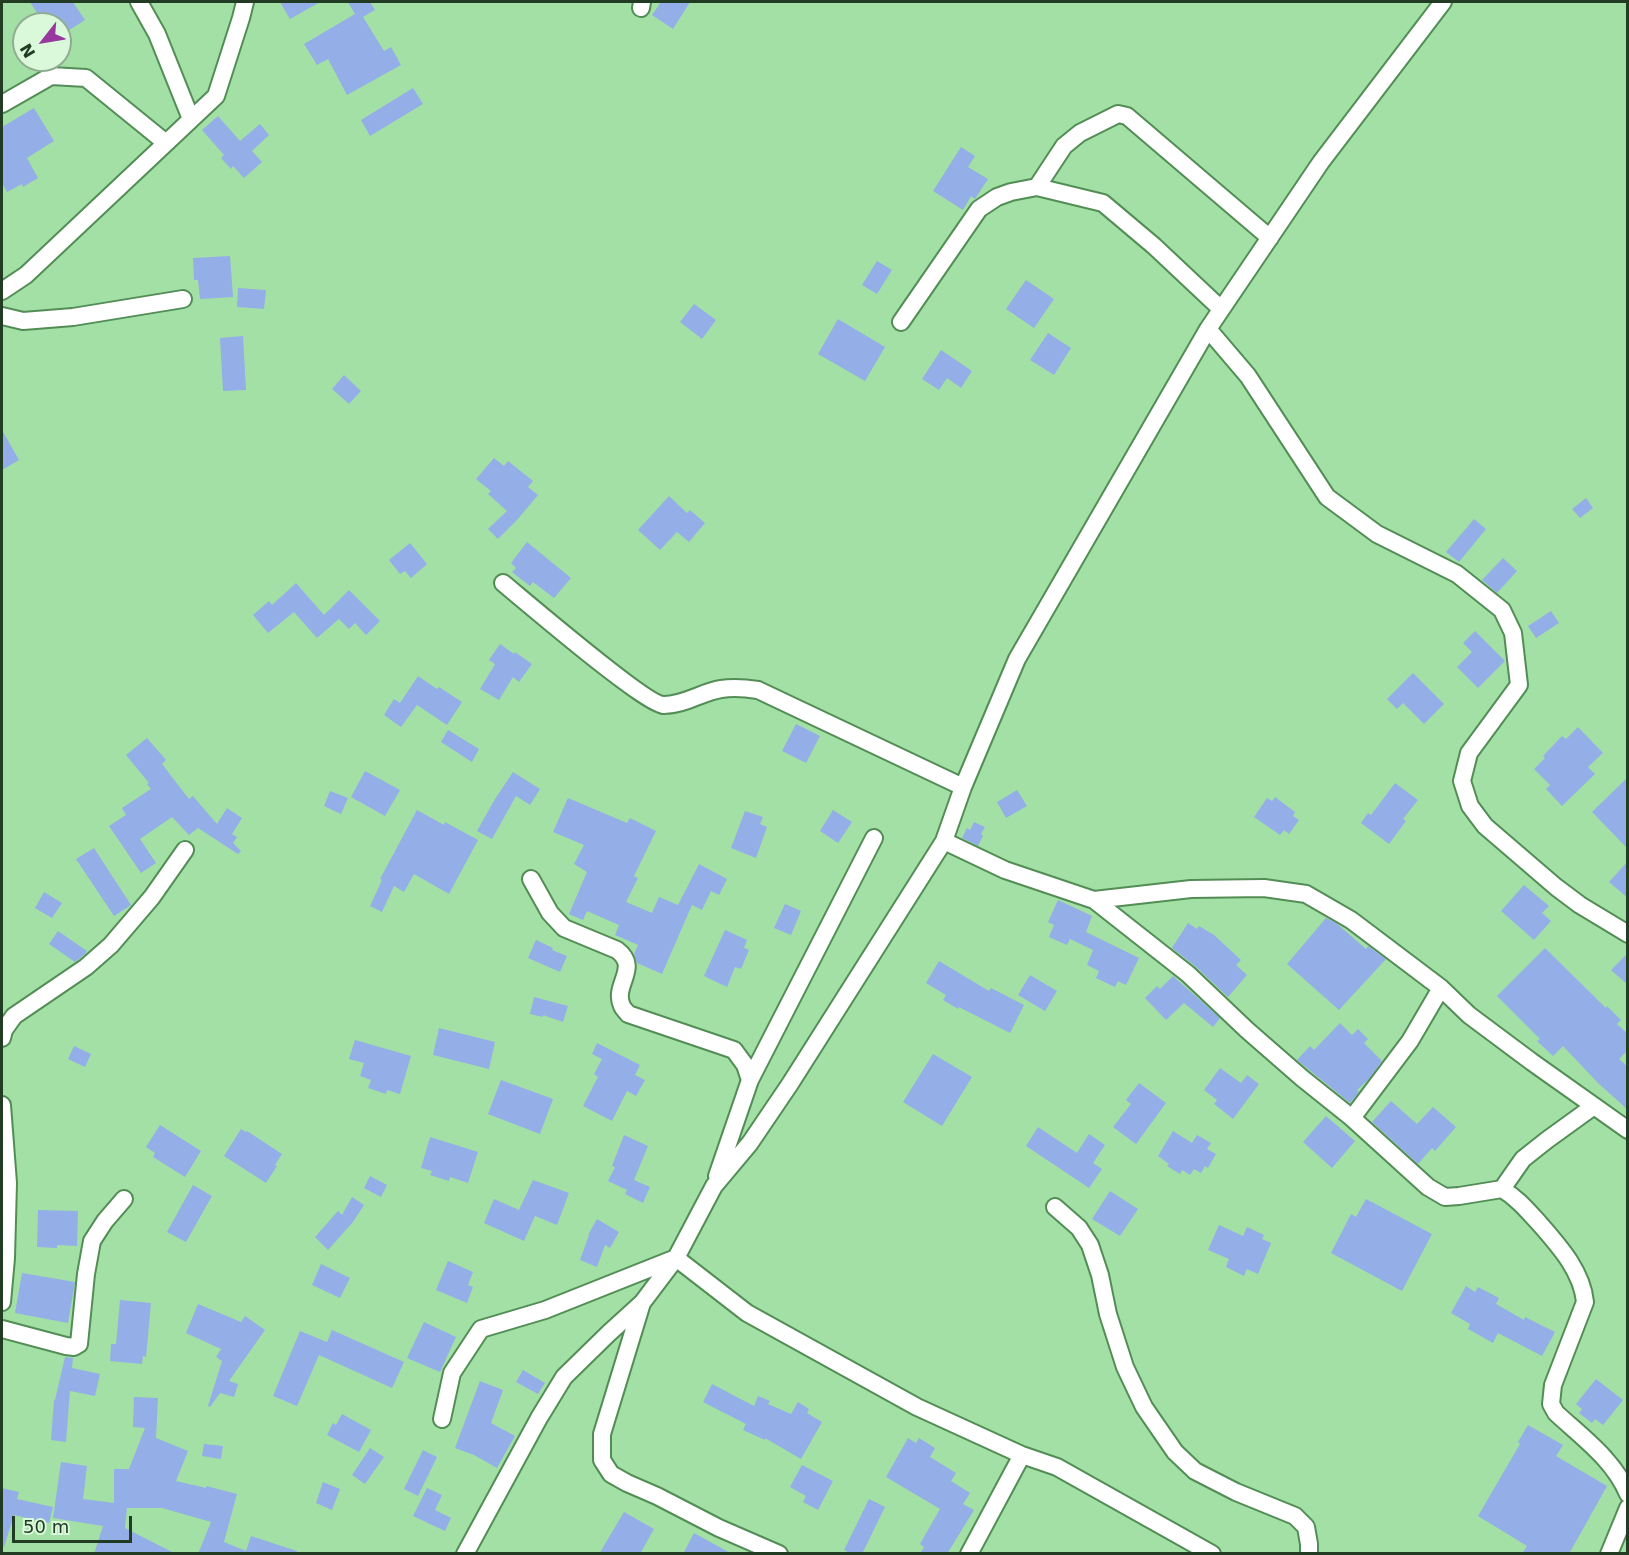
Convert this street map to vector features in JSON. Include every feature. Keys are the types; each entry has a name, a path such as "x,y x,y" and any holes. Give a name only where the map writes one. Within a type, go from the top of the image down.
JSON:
{"street":[{"path":"139,2 157,34 191,119"},
{"path":"2,291 26,275 216,96 245,2"},
{"path":"714,1186 750,1143 790,1084 944,841 963,787 1017,659 1208,329 1321,162 1443,2"},
{"path":"2,104 51,76 86,78 166,144"},
{"path":"1037,187 1064,146 1080,133 1118,114 1127,116 1270,238"},
{"path":"901,322 980,209 997,197 1037,187 1103,202 1221,309"},
{"path":"2,316 23,321 73,317 183,299"},
{"path":"1208,329 1248,376 1327,497 1377,534 1457,574 1502,610 1513,633 1519,685 1469,753 1462,781 1470,806 1485,826 1556,887 1580,906 1628,934"},
{"path":"503,583 606,667 660,705 673,704 720,689 740,687 758,690 963,787"},
{"path":"465,1554 539,1418 564,1377 642,1303 676,1258 714,1186 750,1080 874,838"},
{"path":"944,841 1005,870 1094,900 1188,974 1428,1187 1445,1197 1502,1189 1516,1197 1561,1248 1577,1273 1584,1290 1585,1302 1553,1385 1551,1404 1556,1413 1613,1467 1628,1494"},
{"path":"2,1038 4,1030 14,1016 86,967 111,945 152,897 185,850"},
{"path":"531,879 550,913 564,928 617,950 625,956 628,965 620,995 621,1006 628,1014 734,1050 745,1065 750,1080"},
{"path":"1094,900 1191,889 1264,888 1306,894 1351,920 1441,988 1469,1015 1628,1130"},
{"path":"1352,1118 1410,1041 1441,988"},
{"path":"2,1105 8,1183 2,1302"},
{"path":"1502,1189 1523,1160 1594,1106"},
{"path":"2,1329 66,1346 74,1347 78,1344 92,1241 124,1199"},
{"path":"1055,1207 1079,1228 1090,1245 1125,1367 1144,1407 1175,1452 1195,1471 1236,1492 1295,1516 1306,1527 1309,1554"},
{"path":"442,1419 452,1373 481,1329 545,1310 676,1258"},
{"path":"676,1258 747,1313 917,1407 1022,1455 1057,1467 1212,1554"},
{"path":"642,1303 602,1434 602,1460 611,1474 627,1483 719,1528 779,1554"},
{"path":"969,1554 1022,1455"},
{"path":"1609,1554 1628,1508"}],"building":[{"path":"30,2 73,2 85,20 72,28 72,12 36,12"},
{"path":"280,2 320,2 290,19"},
{"path":"348,2 370,2 375,10 363,17 384,51 391,47 401,65 347,95 328,59 317,65 304,44 355,14"},
{"path":"661,2 690,2 673,29 652,15"},
{"path":"413,88 423,104 370,136 361,120"},
{"path":"34,108 54,141 27,158 38,178 23,187 22,184 7,192 2,183 2,127"},
{"path":"218,116 240,141 260,124 269,135 252,151 262,162 244,178 233,166 231,169 221,158 224,155 202,130"},
{"path":"961,147 975,156 968,167 988,179 975,199 971,196 963,210 933,191"},
{"path":"230,256 233,297 200,299 198,280 194,280 193,258"},
{"path":"877,261 892,270 877,294 862,285"},
{"path":"1026,280 1054,299 1034,328 1006,309"},
{"path":"238,288 266,290 264,309 237,307"},
{"path":"694,304 716,320 702,339 680,322"},
{"path":"838,319 885,347 865,381 818,354"},
{"path":"1048,333 1071,348 1054,375 1030,360"},
{"path":"243,336 246,390 223,391 220,338"},
{"path":"941,350 972,371 961,388 947,378 939,390 922,379"},
{"path":"344,375 361,391 349,404 332,389"},
{"path":"2,430 19,460 2,470"},
{"path":"494,458 504,466 508,461 533,481 528,487 538,495 498,539 488,529 507,511 488,494 491,491 476,479"},
{"path":"669,496 687,513 690,510 705,523 689,542 677,532 660,550 638,530"},
{"path":"1586,498 1593,508 1580,518 1572,509"},
{"path":"1474,519 1486,529 1459,562 1446,552"},
{"path":"527,542 571,578 554,598 533,582 530,586 512,572 516,568 511,563"},
{"path":"410,543 427,564 411,578 405,571 400,574 389,560"},
{"path":"1503,558 1517,571 1497,593 1482,580"},
{"path":"296,583 324,615 349,590 380,621 366,635 355,623 349,629 339,619 317,638 294,612 268,633 253,615 269,601 272,605"},
{"path":"1551,611 1559,623 1536,638 1528,626"},
{"path":"1475,631 1505,661 1478,688 1457,667 1472,652 1463,643"},
{"path":"500,644 532,664 519,682 513,677 499,700 480,689 495,664 489,660"},
{"path":"1413,673 1444,704 1424,724 1403,703 1397,709 1387,699"},
{"path":"418,676 462,702 447,725 417,705 401,727 384,715 394,699 400,703"},
{"path":"796,724 820,736 806,763 782,751"},
{"path":"1578,727 1603,753 1588,767 1595,774 1562,806 1546,789 1550,785 1534,769 1562,736 1566,739"},
{"path":"448,730 479,749 472,762 441,742"},
{"path":"147,738 166,760 162,764 189,799 193,796 217,824 227,808 242,818 232,834 237,837 233,843 241,851 238,854 198,828 189,835 172,817 140,839 156,863 141,873 109,826 126,815 122,808 151,789 147,784 149,783 126,755"},
{"path":"365,771 400,790 385,816 351,797"},
{"path":"513,772 540,789 530,805 516,796 492,839 477,831"},
{"path":"1628,777 1628,849 1592,812"},
{"path":"1395,783 1418,800 1403,819 1406,821 1389,844 1361,823 1368,813 1371,815"},
{"path":"1017,790 1027,806 1006,818 997,802"},
{"path":"330,791 348,798 341,814 324,806"},
{"path":"1275,797 1295,812 1293,816 1299,820 1289,834 1284,830 1280,835 1254,817 1267,798 1272,801"},
{"path":"568,798 627,823 630,818 656,831 634,876 638,878 626,902 652,913 659,897 678,905 699,864 727,879 719,895 711,891 702,910 692,905 662,974 637,963 634,954 638,945 615,935 619,925 587,911 583,920 569,914 587,872 574,864 584,845 553,832"},
{"path":"417,810 478,840 449,894 414,874 404,892 394,886 382,912 370,906 382,880 380,879"},
{"path":"833,810 852,822 838,843 820,831"},
{"path":"745,811 763,817 760,824 767,827 756,858 731,848"},
{"path":"974,822 985,827 978,846 962,838 967,828 970,830"},
{"path":"94,848 131,905 114,916 76,859"},
{"path":"1628,861 1628,898 1609,882"},
{"path":"1524,885 1549,906 1542,913 1551,921 1534,940 1501,911"},
{"path":"44,892 62,903 52,918 35,908"},
{"path":"1058,900 1092,916 1086,932 1139,958 1126,985 1118,981 1115,987 1096,978 1099,971 1087,965 1093,950 1070,939 1067,945 1049,937 1054,925 1048,922"},
{"path":"785,904 801,911 791,935 774,928"},
{"path":"1326,918 1336,923 1366,949 1368,946 1386,959 1339,1010 1287,964"},
{"path":"1188,923 1197,929 1199,926 1214,935 1241,960 1236,965 1247,975 1228,997 1172,948"},
{"path":"725,930 747,940 744,948 749,950 741,969 735,967 727,987 704,976"},
{"path":"58,931 87,951 85,954 75,962 49,944"},
{"path":"536,940 567,956 560,972 528,958"},
{"path":"1545,948 1621,1020 1617,1024 1628,1034 1628,1050 1619,1059 1628,1067 1628,1110 1598,1083 1563,1046 1553,1056 1537,1041 1540,1039 1497,996"},
{"path":"1628,953 1628,985 1611,970"},
{"path":"939,961 989,991 991,988 1024,1005 1010,1033 959,1007 958,1009 943,1000 946,995 926,983"},
{"path":"1030,975 1057,991 1045,1011 1018,995"},
{"path":"1173,976 1220,1018 1213,1027 1184,1003 1166,1020 1145,998 1157,986 1160,989"},
{"path":"534,997 568,1006 563,1022 543,1015 543,1017 530,1014"},
{"path":"1340,1023 1352,1035 1358,1029 1368,1039 1364,1043 1382,1061 1369,1079 1357,1090 1359,1092 1350,1103 1297,1060 1310,1046 1314,1050"},
{"path":"439,1028 495,1042 489,1069 433,1055"},
{"path":"355,1040 411,1056 400,1094 387,1090 386,1094 368,1088 371,1080 360,1076 364,1063 349,1059"},
{"path":"597,1043 640,1065 635,1075 645,1080 636,1096 627,1091 612,1121 583,1106 598,1077 594,1074 602,1059 592,1054"},
{"path":"74,1046 91,1054 85,1067 68,1059"},
{"path":"933,1054 972,1077 942,1126 903,1102"},
{"path":"1220,1068 1241,1083 1247,1075 1259,1084 1233,1119 1214,1104 1217,1100 1204,1090"},
{"path":"501,1080 553,1099 540,1134 488,1114"},
{"path":"1139,1083 1166,1103 1136,1144 1113,1127 1131,1104 1126,1100"},
{"path":"1391,1101 1417,1124 1433,1107 1456,1127 1435,1151 1432,1148 1418,1164 1372,1122"},
{"path":"1326,1116 1355,1141 1332,1168 1303,1142"},
{"path":"160,1125 201,1151 185,1177 153,1157 155,1153 146,1147"},
{"path":"1038,1127 1077,1153 1089,1134 1105,1145 1093,1163 1102,1169 1089,1188 1026,1146"},
{"path":"241,1129 282,1154 266,1183 224,1156"},
{"path":"1173,1131 1192,1143 1197,1135 1211,1143 1207,1149 1216,1154 1208,1168 1205,1166 1201,1173 1194,1169 1190,1175 1182,1170 1180,1174 1167,1166 1169,1164 1158,1156"},
{"path":"624,1135 648,1146 634,1180 650,1187 643,1203 625,1194 627,1190 608,1181 615,1167 612,1166"},
{"path":"430,1137 478,1152 468,1183 450,1177 449,1181 430,1175 432,1171 421,1168"},
{"path":"370,1176 387,1185 381,1197 364,1188"},
{"path":"533,1180 569,1193 557,1225 535,1216 524,1241 484,1223 494,1199 519,1210"},
{"path":"193,1185 212,1196 186,1242 167,1232"},
{"path":"1110,1191 1138,1209 1120,1236 1092,1219"},
{"path":"352,1197 364,1205 353,1222 328,1250 315,1237 338,1211 342,1215"},
{"path":"1366,1199 1432,1234 1402,1291 1331,1253 1351,1214 1356,1217"},
{"path":"38,1210 78,1211 77,1246 37,1247"},
{"path":"597,1219 619,1232 610,1248 605,1245 597,1267 580,1260 588,1235"},
{"path":"1219,1225 1243,1236 1247,1227 1264,1235 1262,1239 1271,1243 1258,1274 1247,1269 1244,1276 1226,1267 1229,1259 1208,1250"},
{"path":"448,1261 473,1272 468,1285 473,1287 467,1303 436,1290"},
{"path":"321,1264 350,1278 340,1298 312,1285"},
{"path":"22,1273 75,1282 68,1323 15,1313"},
{"path":"1466,1286 1475,1292 1478,1287 1499,1298 1496,1304 1524,1320 1525,1317 1555,1332 1542,1356 1498,1333 1493,1343 1468,1329 1470,1324 1451,1313"},
{"path":"120,1300 151,1303 146,1357 143,1356 142,1364 110,1361 111,1344 116,1344"},
{"path":"198,1304 241,1322 245,1316 265,1330 229,1381 238,1384 234,1397 220,1393 210,1407 208,1406 222,1361 216,1357 221,1349 186,1333"},
{"path":"424,1322 456,1337 440,1372 407,1358"},
{"path":"332,1330 404,1362 392,1388 319,1355 297,1406 273,1396 300,1331 327,1342"},
{"path":"65,1357 73,1358 72,1368 100,1374 95,1396 70,1391 66,1442 51,1440 54,1400"},
{"path":"523,1370 545,1383 538,1394 516,1382"},
{"path":"1596,1379 1623,1400 1603,1425 1595,1419 1592,1423 1579,1413 1582,1409 1576,1404"},
{"path":"480,1381 503,1390 491,1423 515,1436 497,1468 474,1455 455,1448"},
{"path":"712,1384 754,1406 758,1396 770,1401 768,1404 791,1414 798,1402 809,1409 807,1413 822,1422 801,1459 765,1438 765,1440 743,1430 746,1424 703,1402"},
{"path":"134,1397 158,1398 156,1438 188,1451 176,1481 237,1494 224,1542 246,1551 251,1536 297,1551 296,1554 198,1554 211,1522 162,1508 127,1508 125,1528 176,1554 94,1554 103,1526 53,1518 61,1462 87,1466 83,1499 114,1503 114,1469 129,1469 145,1428 133,1427"},
{"path":"342,1414 371,1430 359,1452 327,1435 333,1423 336,1425"},
{"path":"1528,1425 1563,1445 1556,1456 1607,1486 1569,1554 1522,1554 1527,1546 1478,1516 1520,1444 1518,1442"},
{"path":"908,1438 916,1443 919,1438 935,1448 930,1457 956,1473 951,1481 970,1493 963,1504 974,1510 947,1554 920,1554 924,1547 920,1544 940,1509 886,1477"},
{"path":"204,1444 223,1446 221,1459 202,1456"},
{"path":"370,1448 384,1457 365,1484 352,1475"},
{"path":"423,1450 437,1457 418,1496 404,1489"},
{"path":"802,1465 833,1481 818,1510 803,1502 806,1496 790,1487"},
{"path":"323,1482 340,1489 332,1510 316,1503"},
{"path":"2,1488 19,1492 17,1499 53,1507 49,1523 14,1515 4,1547 2,1546"},
{"path":"427,1488 442,1495 435,1510 451,1518 445,1531 413,1516"},
{"path":"869,1499 885,1507 862,1554 852,1554 844,1550"},
{"path":"624,1512 654,1529 640,1554 599,1554"},
{"path":"694,1533 732,1554 683,1554"}]}
